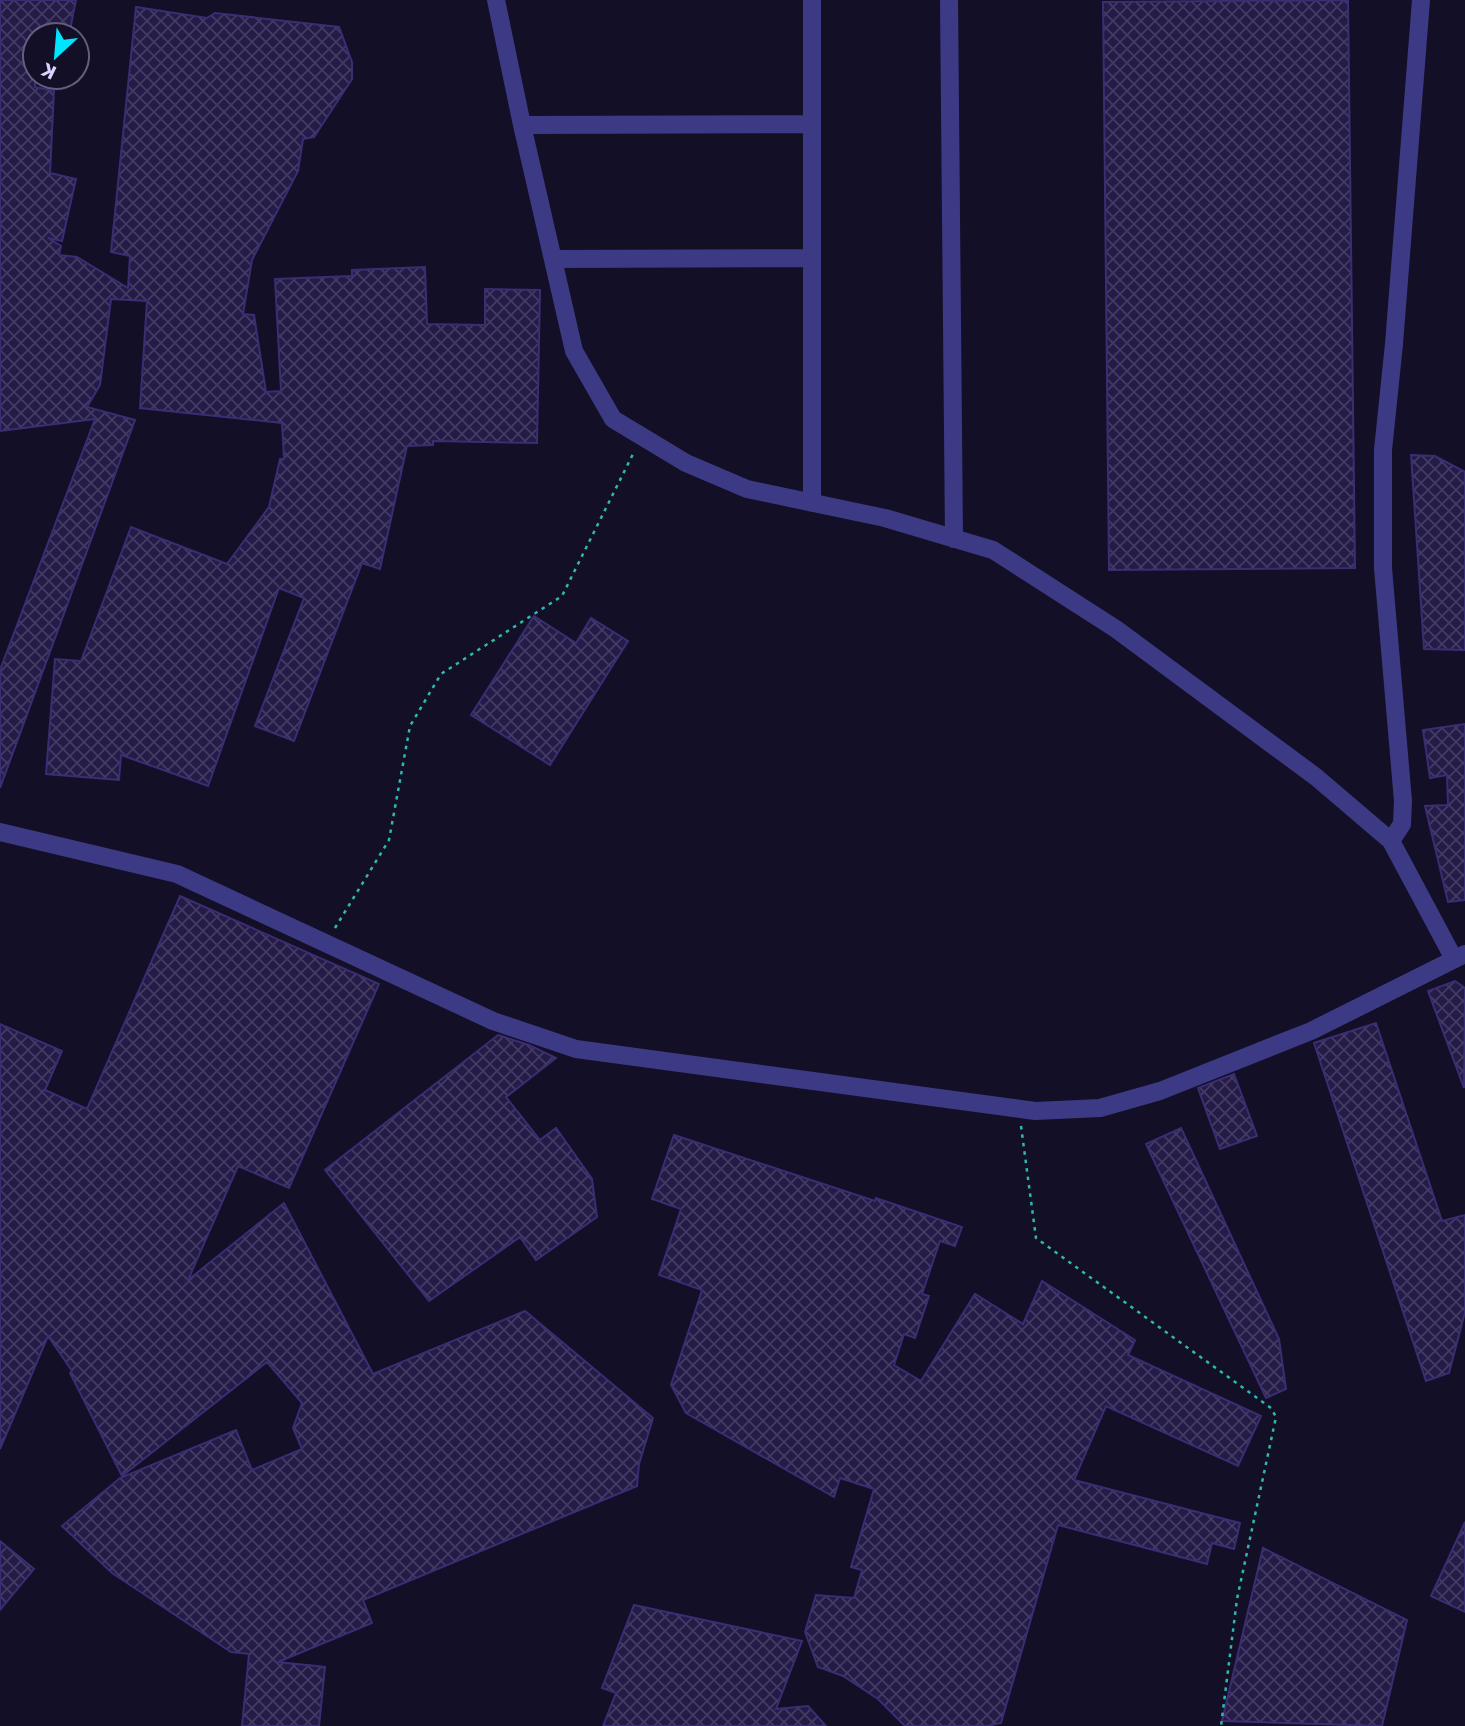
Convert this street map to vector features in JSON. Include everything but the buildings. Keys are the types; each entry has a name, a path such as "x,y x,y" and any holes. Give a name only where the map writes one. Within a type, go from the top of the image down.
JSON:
{"street":[{"path":"0,832 177,874 493,1021 576,1049 1035,1111 1100,1108 1160,1091 1311,1031 1459,957 1391,841 1316,777 1116,629 993,550 885,518 747,489 686,463 613,419 574,351 496,0"},
{"path":"811,0 812,503"},
{"path":"949,0 954,538"},
{"path":"1391,841 1402,824 1403,802 1383,568 1383,450 1421,0"},
{"path":"522,125 812,124"},
{"path":"552,259 812,258"}],"path":[{"path":"325,943 390,840 410,726 441,674 562,596 642,436"},
{"path":"1018,1109 1036,1238 1271,1408 1276,1417 1237,1600 1221,1726"}]}
